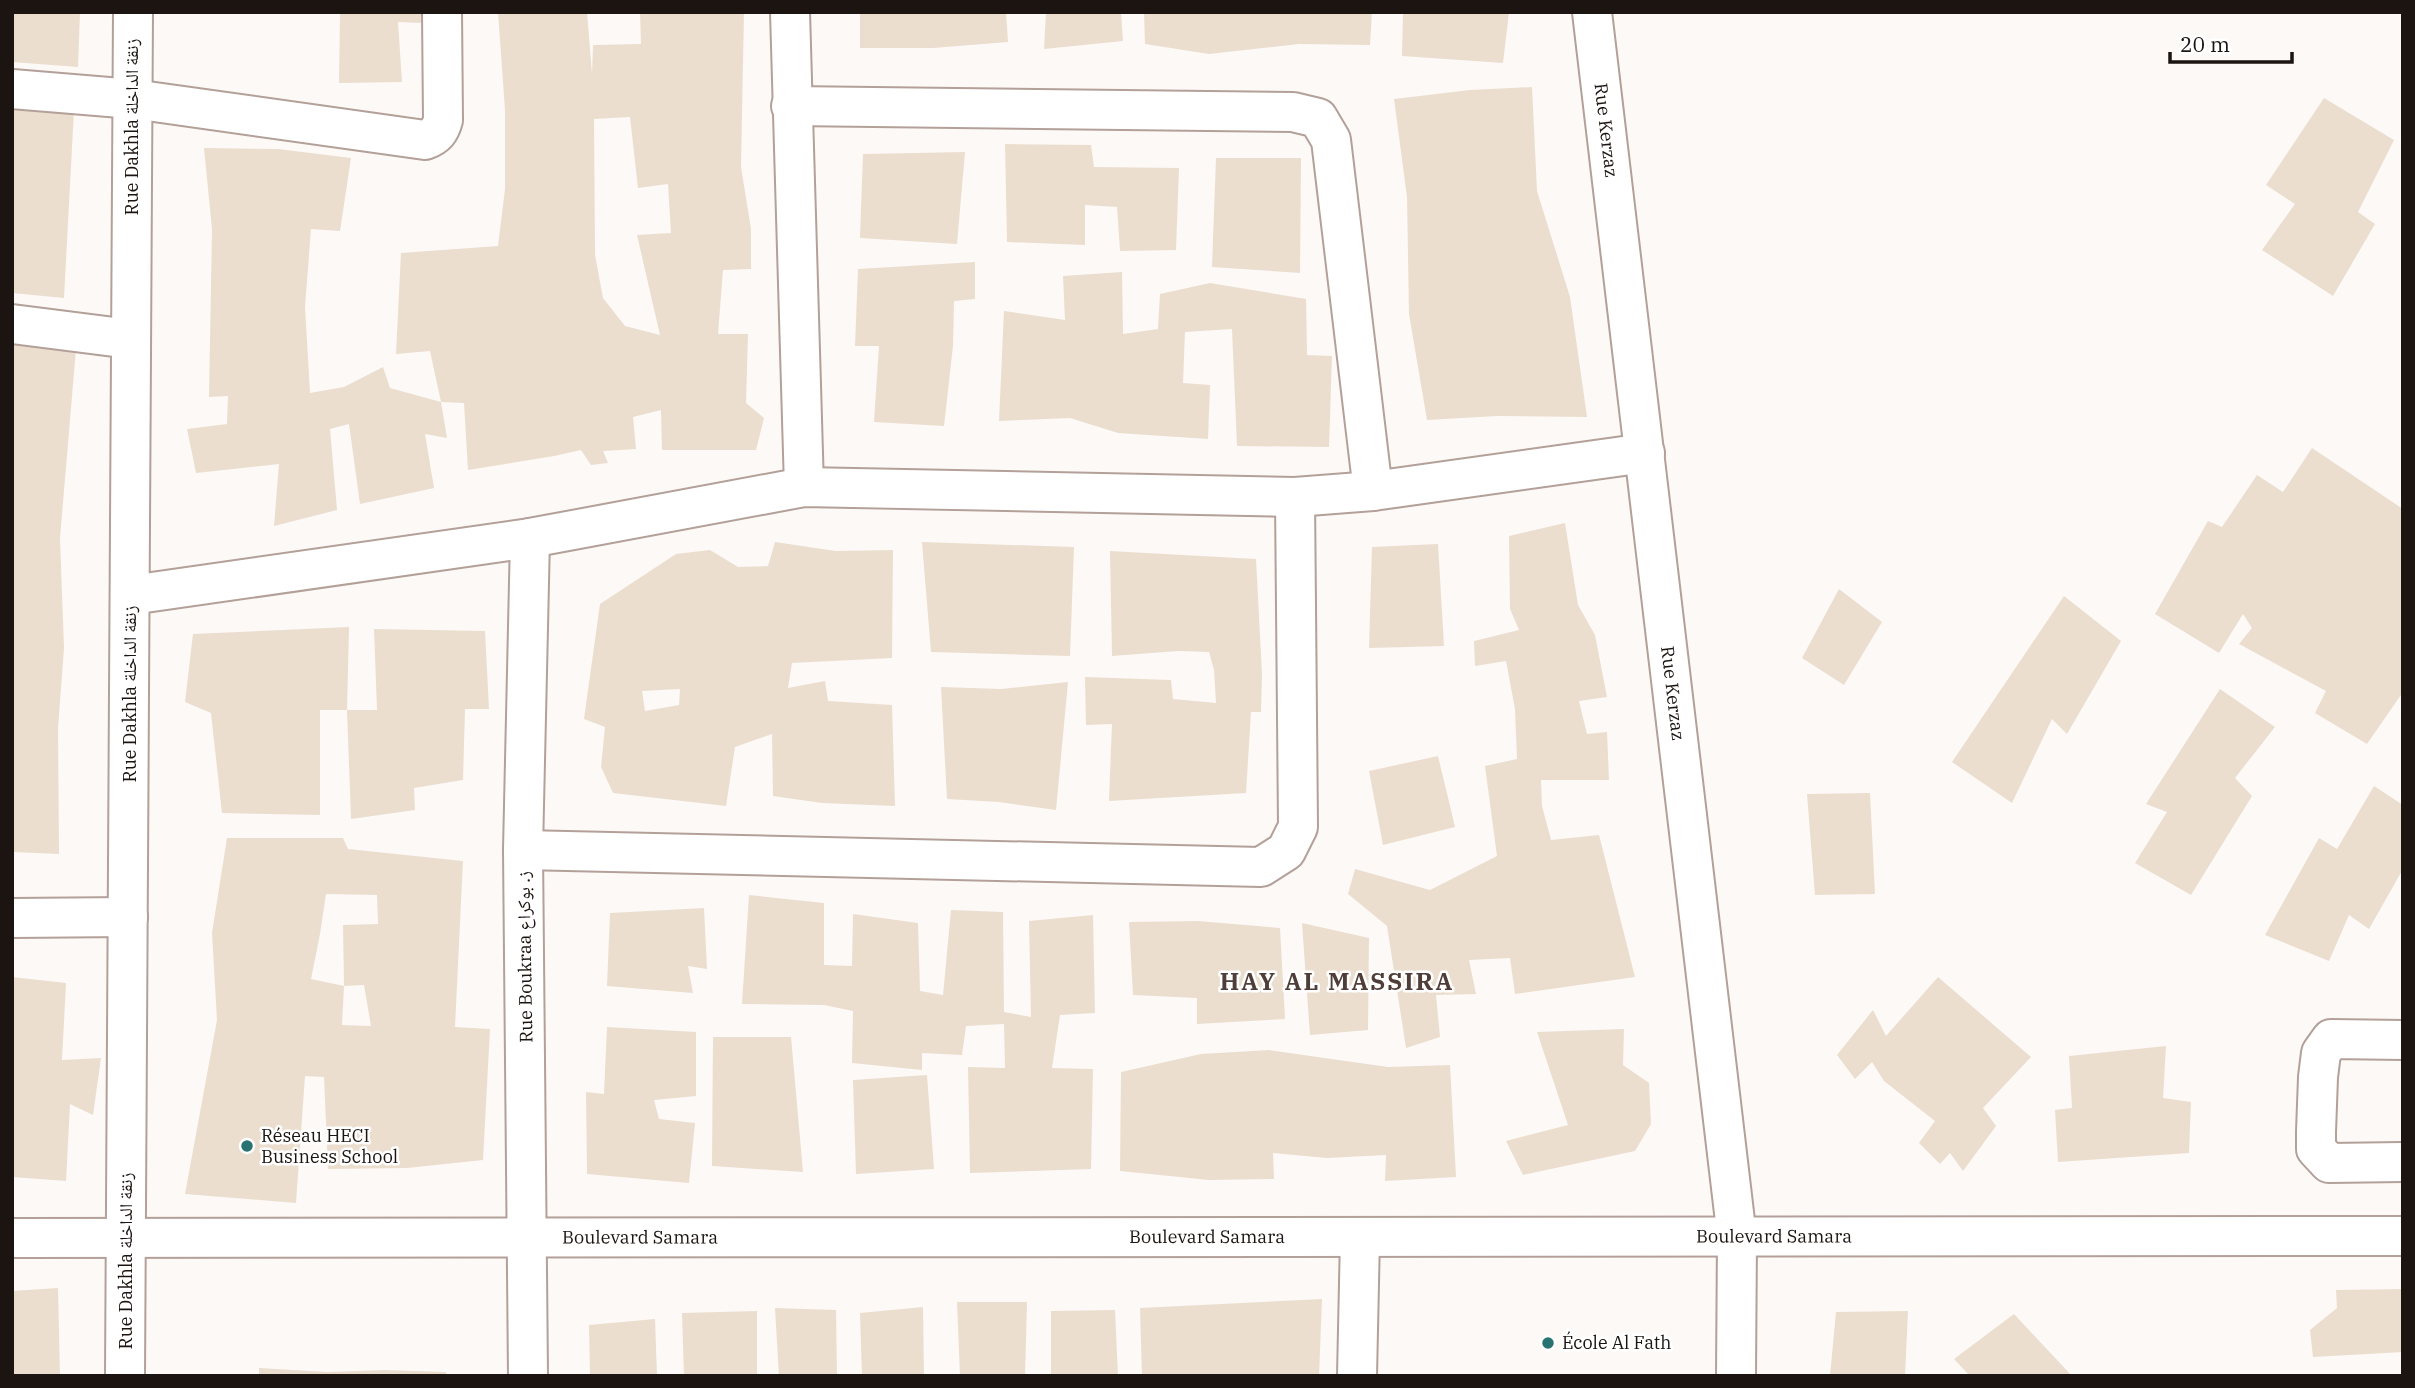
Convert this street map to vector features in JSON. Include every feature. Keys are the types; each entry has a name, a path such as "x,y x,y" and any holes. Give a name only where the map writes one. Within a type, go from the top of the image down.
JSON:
{"street":[{"name":"Rue Dakhla زنقة الداخلة","path":"125,1376 133,12"},
{"path":"12,89 133,99 425,140 434,137 443,120 442,12"},
{"path":"790,12 804,488"},
{"name":"Rue Kerzaz","path":"1592,12 1737,1238 1736,1376"},
{"path":"791,106 1293,112 1318,118 1331,140 1373,491"},
{"path":"12,324 130,339"},
{"path":"131,595 530,538 804,488 1296,497 1373,491 1645,453"},
{"path":"523,850 1261,867 1286,851 1298,827 1296,497"},
{"name":"Rue Boukraa ز. بوكراع","path":"528,1376 523,850 530,538"},
{"path":"12,918 128,917"},
{"path":"2403,1040 2331,1039 2321,1053 2319,1065 2316,1132 2316,1149 2329,1163 2403,1161"},
{"name":"Boulevard Samara","path":"12,1238 2403,1236"},
{"path":"1357,1376 1360,1237"}],"building":[{"path":"12,12 80,12 78,67 12,62"},
{"path":"340,12 421,12 421,23 398,22 402,82 339,83"},
{"path":"498,12 587,12 592,74 593,45 641,44 640,12 744,12 741,167 751,229 751,269 723,270 718,334 748,334 746,403 764,418 756,450 662,450 661,410 633,417 636,449 603,451 608,463 591,465 581,450 468,470 464,403 441,402 430,351 396,354 401,253 498,246 505,189 505,110","holes":["630,117 638,188 668,184 671,233 637,235 660,335 625,326 603,298 595,255 594,119"]},
{"path":"860,12 1006,12 1008,42 933,48 860,48"},
{"path":"1046,12 1121,12 1123,41 1044,49"},
{"path":"1144,12 1372,12 1370,45 1299,44 1209,54 1145,44"},
{"path":"1403,12 1509,12 1503,63 1402,56"},
{"path":"1532,87 1537,191 1570,297 1587,417 1497,416 1427,420 1409,314 1407,197 1394,99 1470,90"},
{"path":"2324,98 2394,140 2358,212 2375,224 2333,296 2262,250 2295,204 2266,185"},
{"path":"12,107 74,110 64,298 12,293"},
{"path":"1005,144 1091,145 1094,167 1179,168 1176,250 1120,251 1117,207 1085,205 1085,245 1007,242"},
{"path":"204,148 278,149 351,158 340,231 311,229 305,307 310,393 344,387 383,367 390,388 441,402 447,438 425,434 434,488 360,504 349,424 330,429 337,510 274,526 279,464 196,473 187,429 227,424 228,396 209,397 212,229"},
{"path":"965,152 957,244 860,238 863,154"},
{"path":"1216,158 1301,158 1300,273 1212,267"},
{"path":"975,262 975,299 954,301 953,346 944,426 874,422 879,346 855,346 858,269"},
{"path":"1122,272 1123,334 1158,329 1160,294 1210,283 1306,299 1307,355 1332,356 1329,447 1237,446 1232,329 1185,332 1183,383 1210,385 1208,439 1118,433 1070,418 999,421 1004,311 1065,320 1063,276"},
{"path":"12,340 76,349 60,538 64,648 58,728 59,854 12,852"},
{"path":"2312,448 2403,509 2403,692 2367,744 2315,713 2326,691 2239,644 2252,628 2243,614 2219,653 2155,614 2208,521 2222,527 2257,475 2283,492"},
{"path":"1565,523 1578,605 1595,635 1607,697 1579,701 1587,734 1607,732 1609,780 1541,780 1542,806 1551,840 1599,835 1635,977 1515,994 1510,958 1469,960 1476,994 1436,995 1440,1037 1406,1048 1387,926 1348,894 1355,869 1430,890 1497,856 1485,766 1517,759 1515,709 1506,661 1475,666 1474,641 1519,630 1510,609 1509,536"},
{"path":"775,542 836,551 893,550 892,658 792,663 788,688 825,681 828,701 892,705 895,806 822,803 773,796 772,734 735,747 726,806 613,793 601,767 605,727 584,719 600,604 676,554 710,550 738,567 768,566","holes":["680,689 679,705 645,711 642,691"]},
{"path":"922,542 1074,547 1070,656 931,652"},
{"path":"1438,544 1444,646 1369,648 1372,547"},
{"path":"1110,551 1256,559 1262,674 1261,712 1251,712 1246,793 1109,801 1112,724 1086,725 1085,677 1171,680 1173,699 1216,703 1214,670 1209,652 1178,651 1112,656"},
{"path":"1839,589 1882,622 1844,685 1802,658"},
{"path":"2064,596 2121,641 2067,734 2052,719 2012,803 1952,762"},
{"path":"349,627 347,710 320,710 320,815 222,813 211,713 185,702 193,634"},
{"path":"374,629 485,631 489,709 465,709 463,780 414,788 415,810 351,819 347,710 377,710"},
{"path":"1068,682 1056,810 999,802 947,799 941,687 1001,689"},
{"path":"2220,689 2275,727 2235,778 2252,796 2191,895 2135,863 2167,812 2146,804"},
{"path":"1438,756 1455,827 1383,845 1369,771"},
{"path":"2374,786 2403,805 2403,869 2369,929 2349,915 2329,961 2265,935 2319,838 2337,849"},
{"path":"1870,793 1875,894 1815,895 1807,794"},
{"path":"227,838 343,838 348,849 463,861 455,1027 490,1029 483,1160 407,1168 328,1169 324,1077 305,1076 296,1203 185,1194 217,1020 212,933","holes":["326,894 377,895 378,924 343,925 344,986 311,979","364,985 371,1026 342,1025 344,986"]},
{"path":"749,895 824,903 824,965 852,966 853,914 918,923 920,991 943,995 951,910 1003,912 1004,1012 1031,1017 1029,921 1093,915 1095,1013 1060,1015 1052,1068 1093,1069 1091,1169 970,1173 968,1067 1005,1068 1004,1024 966,1026 962,1055 922,1053 922,1070 852,1063 853,1011 824,1005 742,1004"},
{"path":"704,908 707,969 688,966 693,993 607,986 610,913"},
{"path":"1198,921 1280,928 1285,1019 1197,1024 1197,998 1133,995 1129,922"},
{"path":"1302,923 1369,938 1368,1030 1310,1035"},
{"path":"12,977 66,983 62,1060 101,1058 93,1115 70,1104 66,1181 12,1177"},
{"path":"1938,977 2031,1057 1983,1108 1996,1126 1963,1171 1950,1153 1940,1164 1919,1143 1935,1121 1884,1081 1872,1062 1855,1079 1837,1055 1873,1010 1886,1036"},
{"path":"607,1027 696,1032 696,1096 654,1100 659,1119 695,1123 689,1183 587,1174 586,1092 604,1094"},
{"path":"1624,1029 1623,1065 1649,1083 1651,1124 1635,1151 1523,1175 1506,1141 1568,1125 1537,1032"},
{"path":"713,1037 791,1037 803,1172 712,1166"},
{"path":"2166,1046 2163,1098 2191,1102 2189,1153 2058,1162 2055,1110 2072,1108 2069,1056"},
{"path":"1269,1050 1388,1067 1450,1065 1456,1177 1385,1181 1386,1155 1327,1158 1273,1153 1274,1179 1209,1180 1120,1171 1121,1072 1201,1054"},
{"path":"927,1075 934,1169 856,1174 853,1080"},
{"path":"58,1288 60,1376 12,1376 12,1291"},
{"path":"2403,1289 2403,1352 2313,1357 2310,1330 2337,1308 2336,1290"},
{"path":"1322,1299 1319,1376 1142,1376 1140,1308"},
{"path":"957,1302 1027,1302 1025,1376 960,1376"},
{"path":"923,1307 924,1376 862,1376 860,1313"},
{"path":"775,1308 836,1310 837,1376 779,1376"},
{"path":"1115,1310 1118,1376 1051,1376 1051,1311"},
{"path":"757,1311 757,1376 684,1376 682,1313"},
{"path":"1908,1311 1905,1376 1830,1376 1836,1312"},
{"path":"2014,1314 2072,1376 1970,1376 1954,1359"},
{"path":"655,1319 657,1376 590,1376 589,1325"},
{"path":"259,1368 327,1372 446,1372 446,1376 259,1376"}],"place":[{"name":"Réseau HECI Business School","path":"247,1146"},
{"name":"École Al Fath","path":"1548,1343"}],"district":[{"name":"HAY AL MASSIRA","path":"1337,982"}]}
